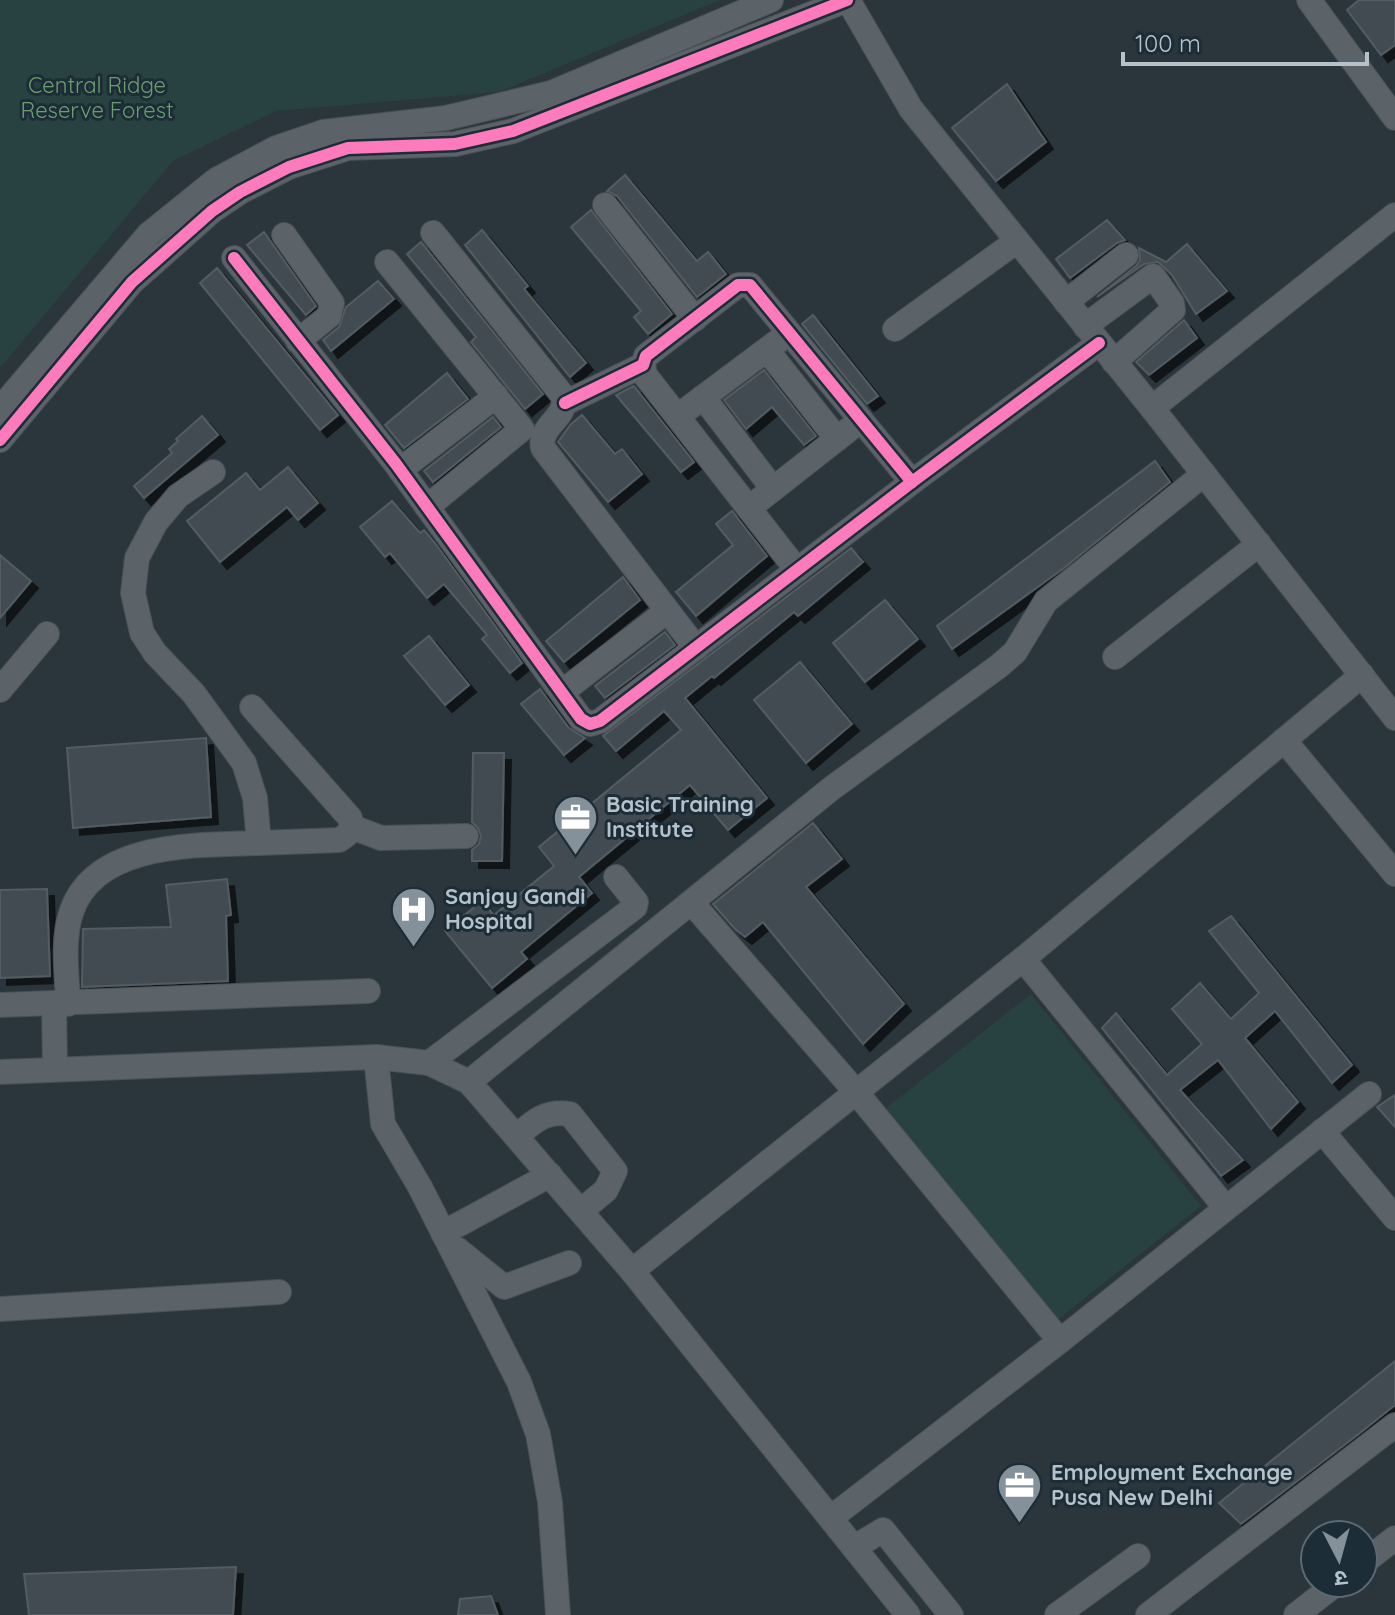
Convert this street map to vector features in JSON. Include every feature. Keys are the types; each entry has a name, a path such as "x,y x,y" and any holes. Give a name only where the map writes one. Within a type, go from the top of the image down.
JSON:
{"street":[{"path":"0,409 149,234 216,180 264,154 323,132 446,118 551,93 771,0"},
{"path":"0,440 132,282 201,220 240,192 289,167 348,148 455,144 513,131 847,0 911,109 1152,408 1395,718"},
{"path":"1324,6 1395,118"},
{"path":"605,205 695,319"},
{"path":"1152,408 1395,215"},
{"path":"433,233 563,396 565,403 562,411 544,431 541,440 543,448 696,648"},
{"path":"284,235 332,303 329,316 298,341"},
{"path":"895,329 1017,241"},
{"path":"1066,302 1126,255"},
{"path":"234,258 400,470 581,719 590,724 600,721 912,482 1100,343"},
{"path":"387,262 522,429 427,507"},
{"path":"797,570 645,375 643,365 646,356 738,285 750,285 912,482"},
{"path":"678,416 789,333"},
{"path":"767,350 837,439"},
{"path":"565,403 643,365"},
{"path":"400,470 496,396"},
{"path":"703,397 773,489"},
{"path":"749,508 861,420"},
{"path":"213,472 178,496 156,522 137,558 133,593 142,633 155,653 194,694 244,763 255,798 259,843"},
{"path":"469,1082 832,788 999,666 1015,652 1046,601 1204,474"},
{"path":"1115,657 1259,544"},
{"path":"562,692 667,611"},
{"path":"0,690 47,634"},
{"path":"632,1271 1023,959 1362,675"},
{"path":"55,1069 71,912 88,883 113,864 151,851 339,840 349,834 352,827 350,818 252,707"},
{"path":"1284,740 1395,874"},
{"path":"352,827 381,838 466,836"},
{"path":"429,1063 635,907 636,902 616,877"},
{"path":"692,903 856,1092 1060,1341"},
{"path":"1023,959 1225,1207"},
{"path":"0,1005 368,991"},
{"path":"376,1057 383,1124 420,1187 519,1382 538,1434 550,1502 558,1615"},
{"path":"0,1072 376,1057 429,1063 469,1082 632,1271 908,1615"},
{"path":"832,1517 1060,1341 1369,1094"},
{"path":"517,1136 538,1118 555,1112 570,1114 615,1171 606,1190 581,1211"},
{"path":"1322,1131 1395,1218"},
{"path":"444,1237 550,1175"},
{"path":"444,1237 504,1287 569,1263"},
{"path":"0,1309 279,1292"},
{"path":"1148,1615 1395,1425"},
{"path":"855,1547 883,1530 951,1615"},
{"path":"1379,1550 1395,1538"},
{"path":"1057,1615 1138,1556"},
{"path":"1296,1615 1316,1599"}],"green space":[{"name":"Central Ridge Reserve Forest","path":"0,0 720,0 499,92 276,111 173,161 0,368"},
{"path":"1031,994 1201,1206 1056,1321 886,1108"}],"building":[{"path":"1359,0 1395,0 1395,45 1381,55 1347,10"},
{"path":"1007,84 1046,142 996,181 952,128"},
{"path":"625,175 697,261 708,252 726,274 697,297 617,196 607,191"},
{"path":"591,210 672,314 648,334 634,317 641,311 571,227"},
{"path":"1107,220 1125,240 1070,278 1056,259"},
{"path":"482,230 528,286 524,289 586,363 570,377 465,245"},
{"path":"264,232 316,306 306,315 247,245"},
{"path":"421,242 543,394 525,409 471,342 476,337 407,254"},
{"path":"1187,244 1227,291 1196,314 1172,275 1158,262 1144,264 1097,297 1136,266 1140,260 1139,248 1166,262"},
{"path":"217,268 338,415 320,430 200,283"},
{"path":"378,281 394,299 331,351 323,340 339,327 346,307"},
{"path":"813,315 878,396 867,404 802,324"},
{"path":"1184,320 1197,338 1149,375 1136,362"},
{"path":"764,370 816,436 804,445 772,407 746,429 724,400"},
{"path":"447,373 468,399 404,448 385,425"},
{"path":"634,386 694,462 681,472 616,395"},
{"path":"582,415 615,454 622,449 642,474 608,502 558,442"},
{"path":"202,416 218,435 144,498 134,486 172,453 169,449 178,441 176,439"},
{"path":"493,417 501,427 433,482 424,471"},
{"path":"1155,461 1170,482 1064,568 952,649 937,626"},
{"path":"288,467 318,503 298,520 287,507 220,562 187,521 246,473 260,490"},
{"path":"392,501 420,533 424,530 435,543 522,663 510,673 482,639 487,635 444,584 427,598 390,553 385,557 360,527"},
{"path":"732,511 767,556 696,616 676,592 733,545 716,524"},
{"name":"Basic Training Institute","path":"851,548 863,562 798,616 794,612 685,698 767,798 728,830 690,785 579,877 592,893 521,952 527,959 492,988 445,931 482,901 494,915 554,866 539,847 681,730 664,711 616,751 603,736"},
{"path":"0,555 31,581 0,618"},
{"path":"623,577 640,600 564,662 546,641"},
{"path":"885,600 918,639 865,682 833,643"},
{"path":"665,632 675,645 605,698 595,686"},
{"path":"429,636 469,685 445,705 404,656"},
{"path":"800,662 852,724 806,763 754,700"},
{"path":"540,689 569,728 585,738 564,755 521,704"},
{"path":"206,738 211,817 73,828 67,748"},
{"path":"473,753 504,753 502,861 472,861 472,850 479,844 481,836 472,822"},
{"path":"813,823 842,859 806,887 904,1004 863,1044 763,922 745,937 713,904"},
{"path":"227,879 231,915 226,916 228,981 82,987 83,929 171,927 166,885"},
{"path":"47,889 50,976 0,978 0,890"},
{"path":"1231,916 1352,1065 1332,1083 1275,1011 1245,1038 1298,1102 1271,1129 1218,1060 1180,1090 1243,1160 1221,1176 1102,1028 1116,1013 1167,1075 1202,1044 1172,1009 1200,983 1231,1019 1259,993 1209,931"},
{"path":"1395,1095 1395,1127 1377,1107"},
{"path":"1395,1361 1395,1405 1241,1524 1219,1503"},
{"path":"236,1567 233,1615 29,1615 24,1574"},
{"path":"491,1596 498,1615 458,1615 460,1599"}],"cycle path":[{"path":"0,440 132,282 212,211 240,192 289,167 348,148 455,144 513,131 847,0"},
{"path":"234,258 396,464 581,719 590,724 600,721 1099,343"},
{"path":"565,403 643,365 646,356 738,285 750,285 912,482"}],"place":[{"name":"Basic Training Institute","path":"575,856"},
{"name":"Sanjay Gandi Hospital","path":"414,948"},
{"name":"Employment Exchange Pusa New Delhi","path":"1020,1524"}]}
